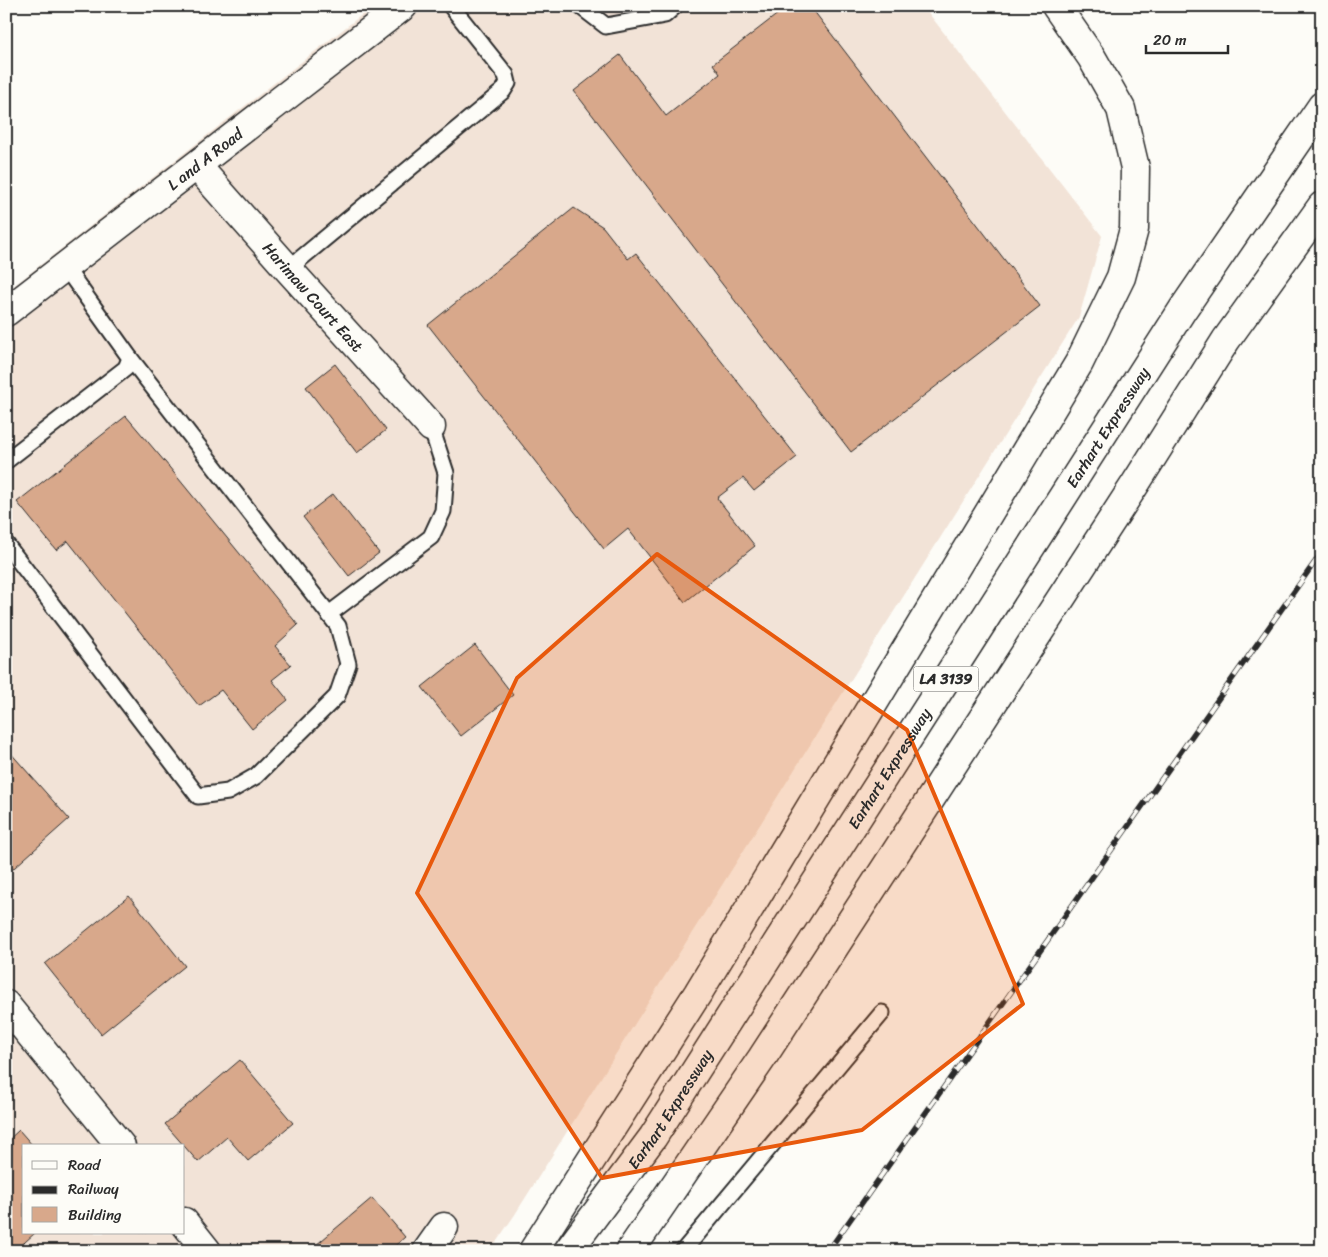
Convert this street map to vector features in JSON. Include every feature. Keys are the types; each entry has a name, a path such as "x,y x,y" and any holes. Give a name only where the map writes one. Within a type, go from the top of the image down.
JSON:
{"main road":[{"name":"L and A Road","path":"6,312 403,6"},
{"path":"534,1251 698,993 991,509 1079,362 1121,277 1134,229 1135,168 1121,110 1092,58 1056,6"},
{"name":"Earhart Expressway","path":"568,1251 653,1137 1183,309 1322,106"},
{"name":"Harimaw Court East","path":"197,166 288,270 431,427"},
{"name":"LA 3139","path":"630,1251 762,1058 1134,486 1226,340 1322,206"},
{"path":"6,1005 119,1144"},
{"path":"185,1223 207,1251"},
{"path":"427,1251 444,1228"}],"lane":[{"path":"288,270 503,91 508,83 506,75 451,6"},
{"path":"580,6 606,26 665,15 675,6"},
{"path":"6,544 198,796 228,792 256,776 338,696 348,664 338,626 128,363 65,267"},
{"path":"6,461 128,363"},
{"path":"329,614 431,537 444,511 446,473 431,427"},
{"path":"683,1251 882,1013"}],"highlighted area":[{"path":"657,554 907,730 1023,1004 862,1130 602,1178 417,893 517,678"}],"shaded area":[{"path":"373,6 923,6 1102,236 1079,317 514,1216 490,1251 6,1251 6,292"}],"building":[{"path":"788,6 810,6 1040,306 851,452 574,91 620,55 666,116 720,74 713,64"},
{"path":"574,208 603,227 628,259 636,253 797,457 754,491 743,478 717,498 755,546 685,602 628,529 604,549 428,325"},
{"path":"335,364 386,430 357,453 306,387"},
{"path":"126,416 298,625 275,646 291,665 272,680 288,700 252,729 221,690 199,706 68,541 56,550 17,502"},
{"path":"333,494 379,553 349,576 303,517"},
{"path":"475,645 513,695 461,736 422,687"},
{"path":"8,750 69,819 6,875 6,751"},
{"path":"129,896 185,966 101,1034 45,964"},
{"path":"240,1060 293,1123 248,1161 227,1137 198,1162 185,1147 185,1144 182,1144 165,1124"},
{"path":"19,1130 31,1144 22,1144 22,1234 34,1234 15,1251 6,1251 6,1142"},
{"path":"372,1198 405,1237 389,1251 309,1251"}],"railway":[{"path":"828,1251 1322,552"}]}
